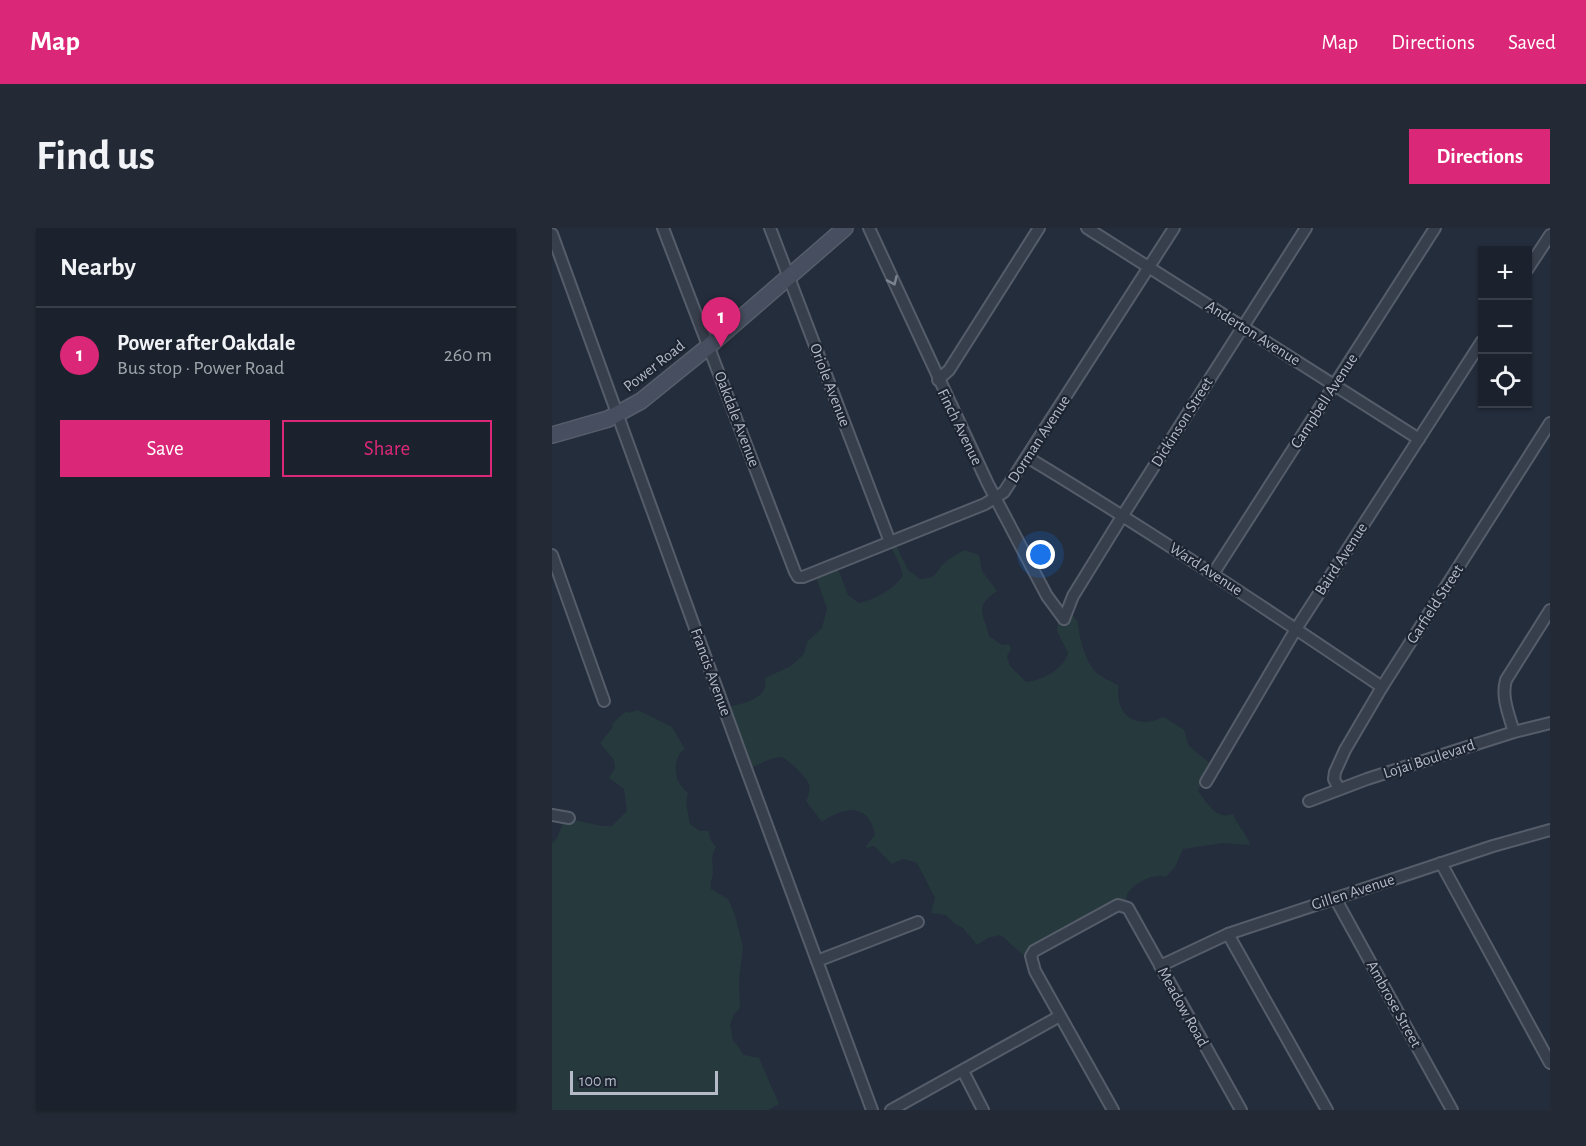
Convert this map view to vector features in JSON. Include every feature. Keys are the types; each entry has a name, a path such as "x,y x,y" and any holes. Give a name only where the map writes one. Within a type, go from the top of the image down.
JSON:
{"main road":[{"name":"Power Road","path":"552,435 608,419 641,401 709,346 845,228"}],"street":[{"name":"Oakdale Avenue","path":"663,228 798,577"},
{"name":"Oriole Avenue","path":"770,228 890,542"},
{"name":"Finch Avenue","path":"869,228 938,380 996,499 1047,596 1064,619"},
{"path":"938,380 949,370 1039,228"},
{"name":"Anderton Avenue","path":"1086,228 1419,439"},
{"name":"Dorman Avenue","path":"798,577 803,577 996,499 1004,492 1174,228"},
{"name":"Dickinson Street","path":"1064,619 1073,596 1123,515 1306,228"},
{"name":"Campbell Avenue","path":"1213,574 1435,228"},
{"name":"Francis Avenue","path":"552,234 872,1110"},
{"path":"1532,262 1550,235"},
{"name":"Baird Avenue","path":"1206,782 1296,629 1478,347"},
{"name":"Garfield Street","path":"1339,789 1334,779 1337,764 1382,687 1550,423"},
{"name":"Ward Avenue","path":"1027,457 1123,515 1382,687"},
{"path":"552,555 604,701"},
{"path":"1514,732 1504,689 1506,680 1550,610"},
{"name":"Lojai Boulevard","path":"1309,801 1339,789 1514,732 1550,723"},
{"path":"552,815 569,818"},
{"name":"Gillen Avenue","path":"1160,966 1228,934 1441,863 1550,830"},
{"path":"1441,863 1550,1063"},
{"name":"Ambrose Street","path":"1335,898 1452,1110"},
{"name":"Meadow Road","path":"1060,1016 1035,971 1031,956 1034,951 1055,939 1118,906 1123,906 1128,909 1241,1110"},
{"path":"817,960 918,922"},
{"path":"1228,934 1327,1110"},
{"path":"891,1110 1060,1016 1113,1110"},
{"path":"963,1071 983,1110"}],"green space":[{"path":"893,539 908,570 920,579 934,575 945,562 964,550 979,555 982,571 997,591 985,601 982,610 989,636 1002,645 1009,644 1011,649 1007,656 1010,666 1026,682 1051,673 1065,659 1068,653 1057,631 1060,609 1065,606 1078,622 1083,648 1092,667 1100,675 1119,686 1120,706 1127,716 1146,722 1164,717 1184,730 1189,746 1211,764 1198,791 1217,813 1233,814 1250,845 1223,843 1183,849 1175,867 1166,877 1156,876 1139,883 1127,895 1126,905 1030,958 1000,935 988,938 977,945 962,927 946,915 931,913 935,898 917,863 903,859 892,864 874,846 867,848 866,846 875,835 872,824 861,812 854,810 838,813 822,822 806,801 809,792 808,782 787,760 776,758 748,770 727,707 759,696 765,685 765,678 791,666 804,654 807,642 822,628 827,609 814,571 836,563 848,595 859,603 884,593 899,581 903,576 889,541"},
{"path":"638,710 672,727 685,749 677,759 676,772 679,783 688,793 686,803 690,824 700,831 709,831 710,839 716,847 712,857 711,889 728,899 735,915 743,947 739,979 740,1008 734,1014 730,1025 733,1040 744,1055 759,1058 779,1104 768,1110 552,1110 552,843 557,838 565,818 612,826 627,811 624,789 609,778 615,768 614,760 600,743 613,727 612,724 626,711 629,713"}],"place":[{"name":"Power after Oakdale","path":"721,347"}]}
